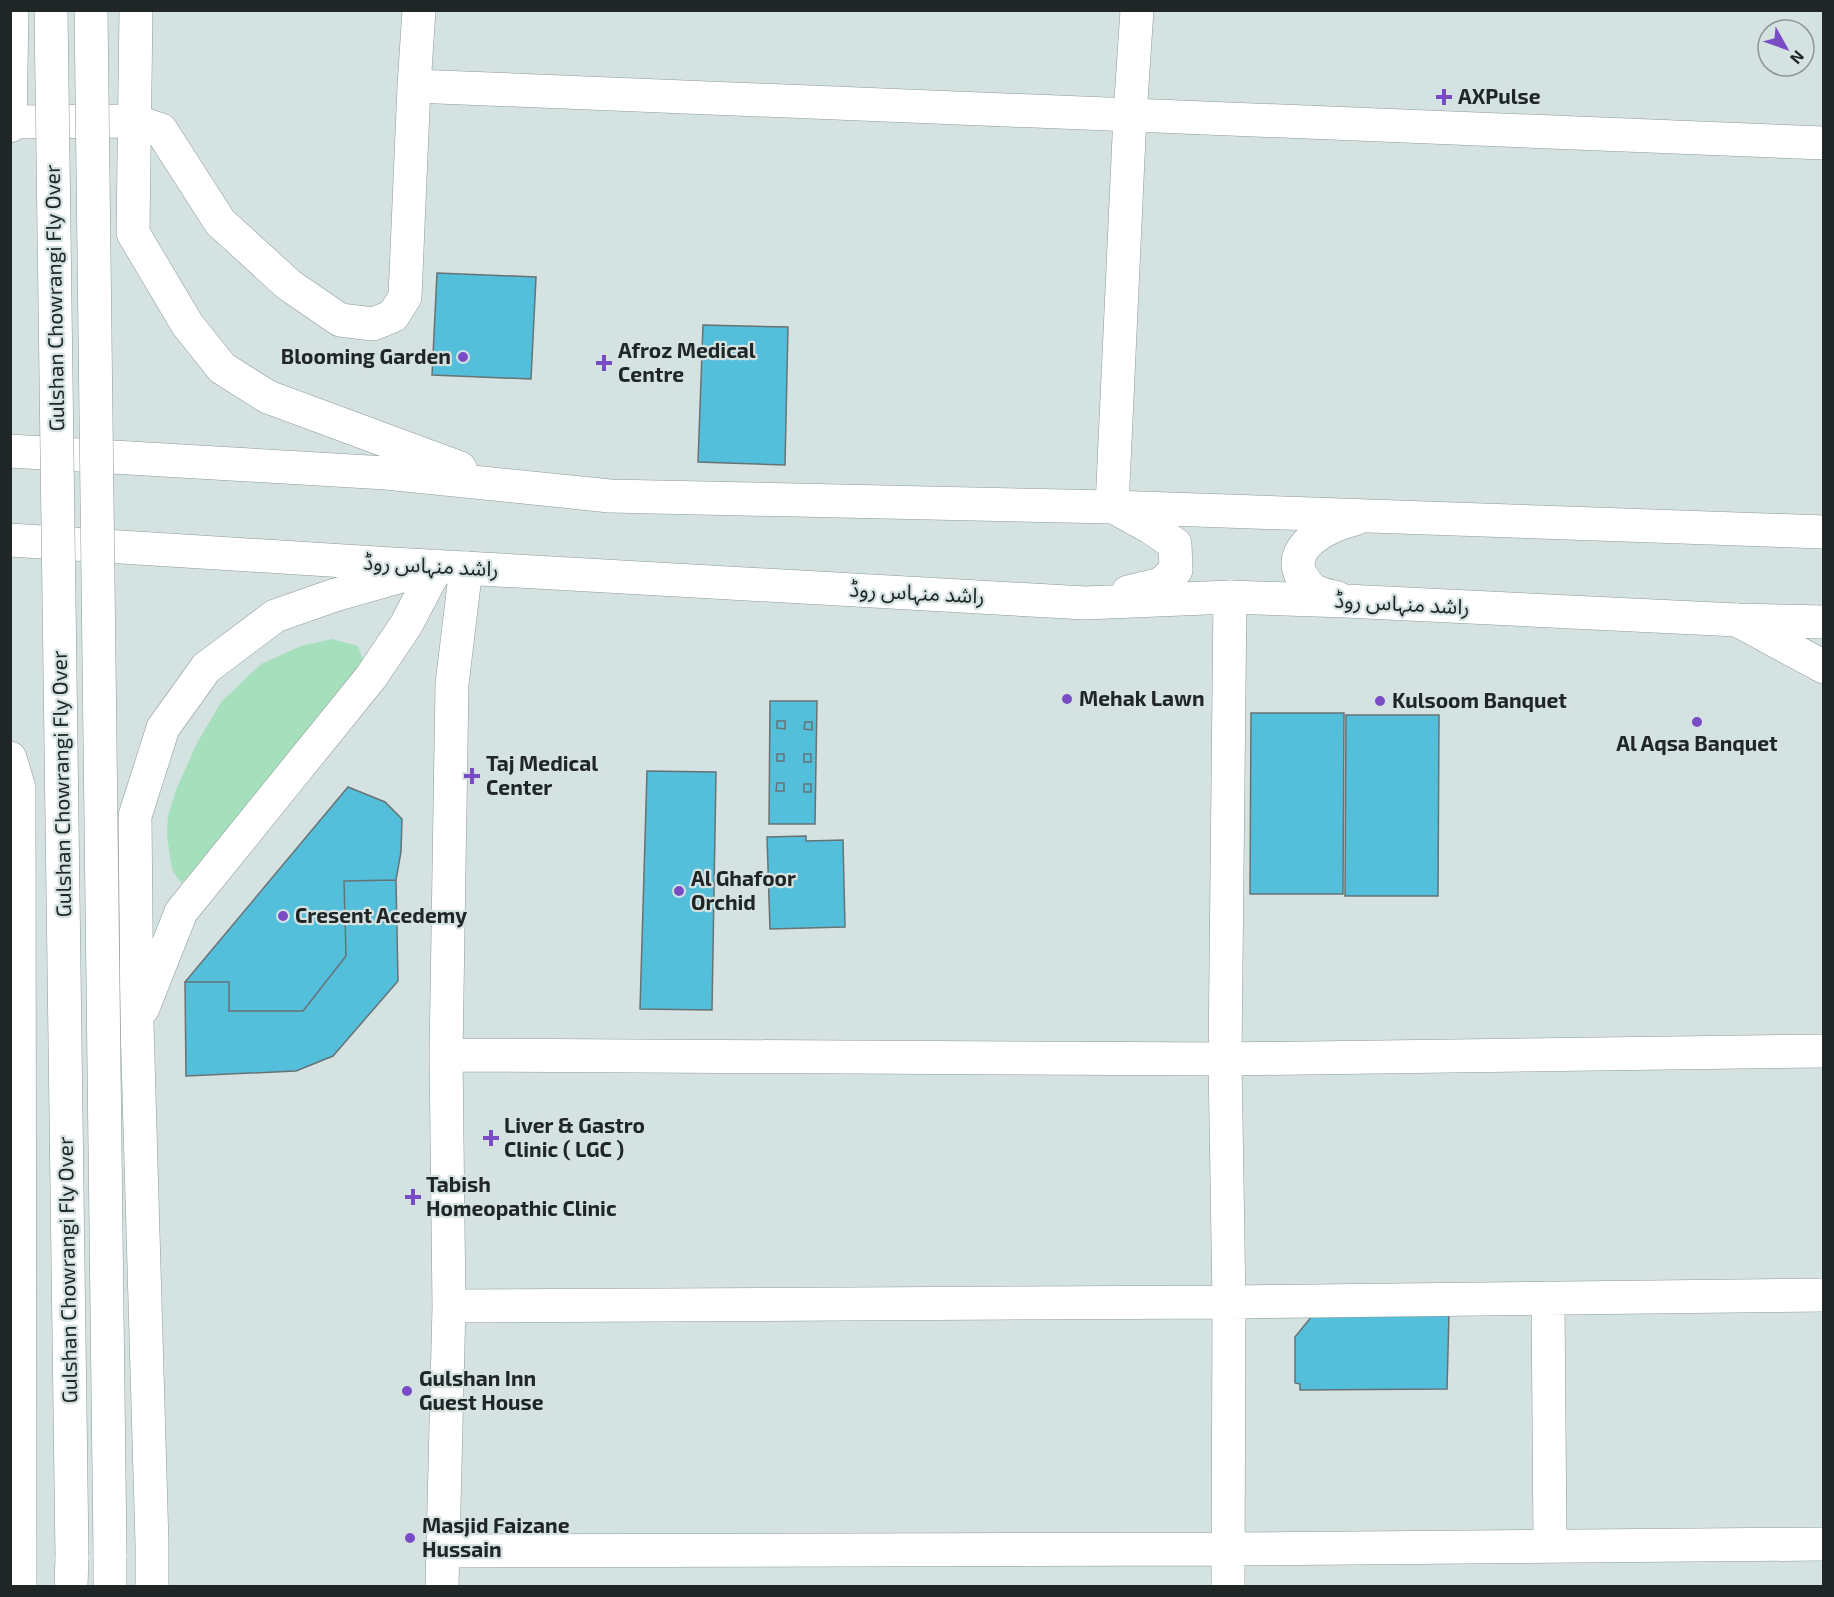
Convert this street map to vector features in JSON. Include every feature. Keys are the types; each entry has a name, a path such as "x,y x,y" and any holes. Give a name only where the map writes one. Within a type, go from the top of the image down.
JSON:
{"main road":[{"path":"12,10 11,123 134,121 161,130 220,222 289,285 340,320 373,324 393,316 405,297 419,10"},
{"name":"Gulshan Chowrangi Fly Over","path":"51,10 71,1572"},
{"name":"Gulshan Chowrangi Fly Over","path":"91,10 110,1587"},
{"path":"136,10 134,233 187,324 222,368 268,397 508,486"},
{"path":"1112,507 1137,10"},
{"path":"414,86 1824,144"},
{"path":"10,451 386,474 610,496 1112,507 1824,532"},
{"path":"1085,603 1161,584 1176,570 1175,544 1150,527 1112,507"},
{"path":"1346,601 1315,591 1310,587 1299,569 1300,558 1304,547 1315,536 1346,520 1366,516"},
{"name":"راشد منہاس روڈ","path":"10,540 1085,603 1230,597 1824,622"},
{"path":"137,1024 181,912 371,677 406,625 451,567"},
{"path":"152,1587 137,1024 135,816 163,728 206,668 275,616 335,595 451,567"},
{"path":"442,1587 449,1306 446,1054 452,684 451,567"},
{"path":"1228,1587 1229,1302 1225,1059 1230,597"},
{"path":"1737,620 1824,668"},
{"path":"10,758 19,788 14,1137 20,1587"},
{"path":"446,1054 1225,1059 1824,1051"},
{"path":"449,1306 1229,1302 1824,1295"},
{"path":"1548,1298 1550,1545"},
{"path":"442,1551 1228,1549 1824,1544"}],"green space":[{"path":"332,639 358,646 365,665 197,868 181,883 172,870 167,836 168,816 176,790 197,743 221,702 261,664 301,646"}],"building":[{"path":"437,273 536,277 531,379 432,375"},
{"path":"703,325 788,327 785,465 698,462"},
{"path":"770,701 817,701 815,824 769,824"},
{"path":"1251,713 1344,713 1343,894 1250,894"},
{"path":"1346,715 1439,715 1438,896 1345,896"},
{"path":"777,721 785,721 785,729 777,728"},
{"path":"805,722 812,722 812,730 804,729"},
{"path":"777,754 784,754 784,761 777,761"},
{"path":"804,754 811,754 811,762 804,762"},
{"name":"Al Ghafoor Orchid","path":"647,771 716,772 712,1010 640,1009"},
{"path":"777,783 784,783 784,791 776,791"},
{"path":"804,784 811,784 811,792 804,792"},
{"path":"348,787 385,802 402,819 401,852 396,880 344,881 346,956 303,1011 229,1011 229,982 185,982"},
{"path":"806,836 806,841 843,840 845,927 770,929 767,837"},
{"path":"396,880 398,981 333,1056 296,1071 186,1076 185,982 229,982 229,1011 303,1011 346,956 344,881"},
{"path":"1316,1311 1449,1313 1447,1389 1300,1390 1300,1384 1295,1383 1295,1337"}],"place":[{"name":"AXPulse","path":"1444,97"},
{"name":"Blooming Garden","path":"463,357"},
{"name":"Afroz Medical Centre","path":"604,363"},
{"name":"Mehak Lawn","path":"1067,699"},
{"name":"Kulsoom Banquet","path":"1380,701"},
{"name":"Al Aqsa Banquet","path":"1697,722"},
{"name":"Taj Medical Center","path":"472,776"},
{"name":"Al Ghafoor Orchid","path":"679,891"},
{"name":"Cresent Acedemy","path":"283,916"},
{"name":"Liver & Gastro Clinic ( LGC )","path":"491,1138"},
{"name":"Tabish Homeopathic Clinic","path":"413,1197"},
{"name":"Gulshan Inn Guest House","path":"407,1391"},
{"name":"Masjid Faizane Hussain","path":"410,1538"}]}
